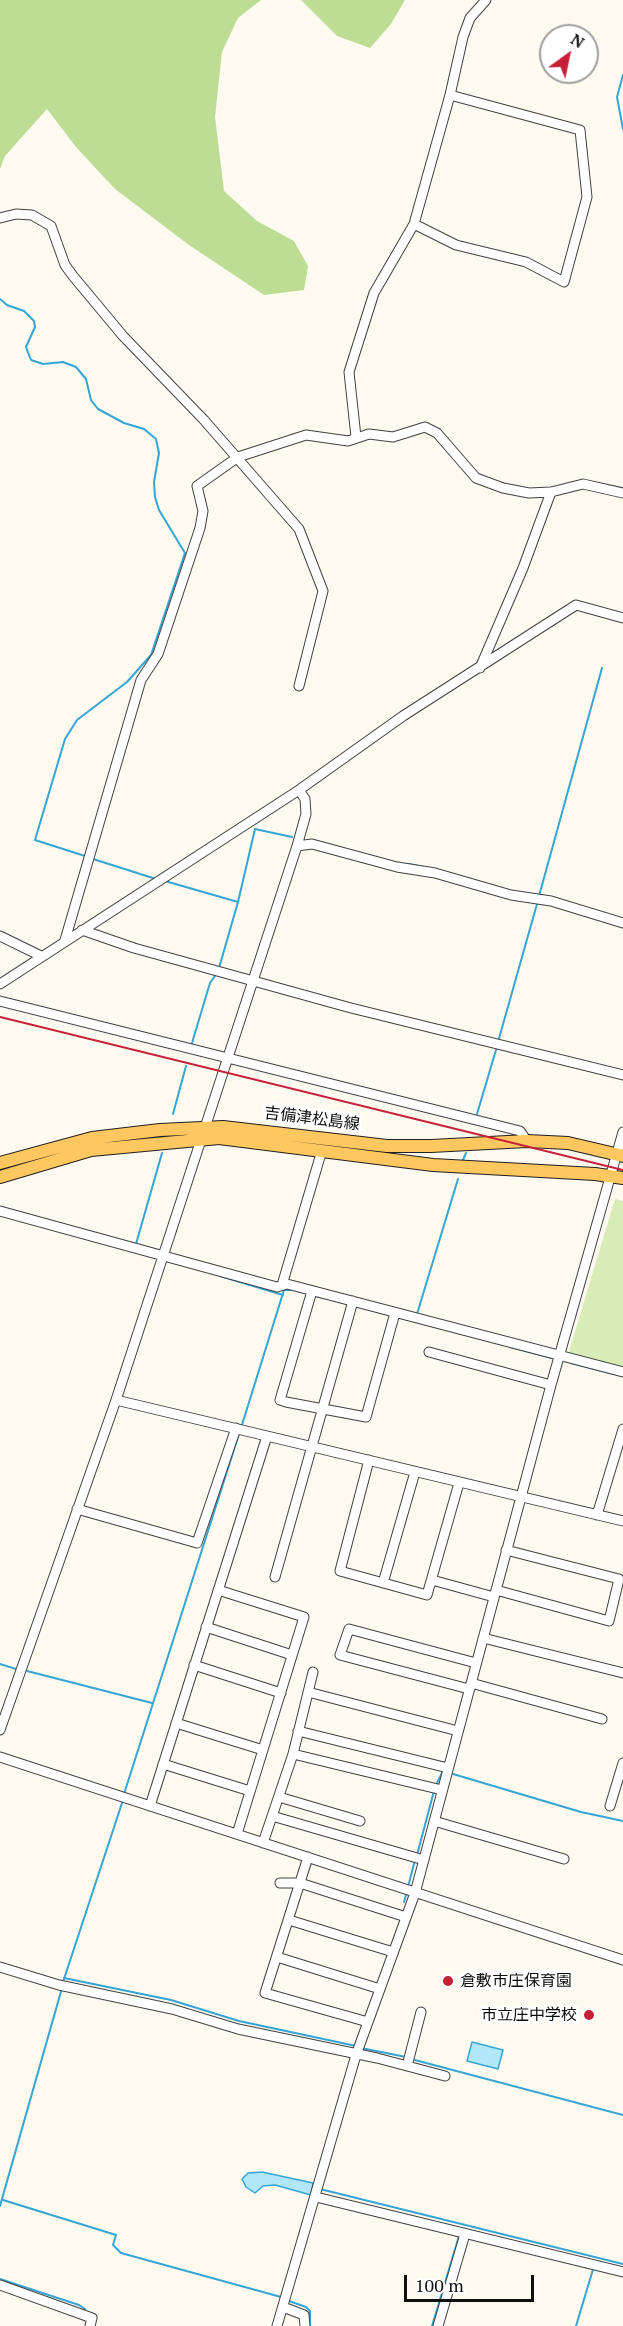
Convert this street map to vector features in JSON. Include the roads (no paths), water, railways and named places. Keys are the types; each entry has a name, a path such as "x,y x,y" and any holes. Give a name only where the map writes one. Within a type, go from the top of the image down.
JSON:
{"main road":[{"name":"吉備津松島線","path":"0,1177 92,1150 249,1128 387,1146 527,1141 568,1143 620,1155"},
{"name":"吉備津松島線","path":"0,1163 92,1138 202,1133 433,1165 610,1176 623,1179"}],"street":[{"path":"356,437 349,372 374,293 414,224 450,95 466,27 475,10 486,0"},
{"path":"414,224 456,244 525,262 564,282 587,197 580,130 450,95"},
{"path":"0,218 16,214 32,215 51,226 65,265 73,276 123,336 238,457 299,529 323,591 299,686"},
{"path":"65,940 141,680 158,654 200,528 203,511 197,486 238,457 306,435 348,441 369,434 393,437 424,427 432,429 476,478 512,489 551,492 584,484 623,493"},
{"path":"480,668 523,568 551,492"},
{"path":"0,984 299,790 403,716 576,605 623,618"},
{"path":"0,1730 116,1400 297,846 306,814 305,799 299,790"},
{"path":"297,846 312,844 397,867 435,873 511,895 551,901 623,923"},
{"path":"82,930 134,948 254,981 485,1043 547,1055 623,1076"},
{"path":"0,936 41,956"},
{"path":"0,1001 520,1131 527,1141"},
{"path":"278,2326 358,2049 406,1917 419,1858 434,1821 437,1789 448,1768 558,1358 610,1176 620,1155 623,1132"},
{"path":"282,1286 320,1157"},
{"path":"0,1211 162,1258 277,1287 287,1284 311,1294 558,1358 623,1372"},
{"path":"311,1294 280,1400 366,1417 394,1315"},
{"path":"275,1577 353,1304"},
{"path":"429,1352 551,1385"},
{"path":"116,1400 240,1429 312,1449 369,1460 623,1521"},
{"path":"77,1509 197,1543 240,1429"},
{"path":"597,1515 623,1429"},
{"path":"150,1806 267,1436"},
{"path":"369,1460 340,1571 383,1583 427,1594 459,1483"},
{"path":"383,1583 415,1472"},
{"path":"432,1580 609,1621 619,1579 506,1550"},
{"path":"218,1590 304,1617 237,1834"},
{"path":"206,1628 292,1655"},
{"path":"476,1663 349,1629 340,1655 602,1719"},
{"path":"483,1638 623,1673"},
{"path":"194,1665 281,1693"},
{"path":"263,1843 293,1754 313,1672"},
{"path":"308,1692 458,1731"},
{"path":"176,1723 263,1750"},
{"path":"298,1731 448,1768"},
{"path":"293,1754 437,1789"},
{"path":"0,1757 623,1960"},
{"path":"610,1806 623,1763"},
{"path":"163,1764 250,1791"},
{"path":"279,1797 360,1821"},
{"path":"272,1816 419,1858"},
{"path":"434,1821 564,1859"},
{"path":"308,1857 265,1993 368,2022"},
{"path":"280,1883 300,1883 406,1917"},
{"path":"289,1920 393,1952"},
{"path":"277,1957 380,1989"},
{"path":"0,1967 63,1986 172,2009 238,2029 358,2049 445,2076"},
{"path":"407,2064 421,2012"},
{"path":"318,2192 461,2233 623,2272"},
{"path":"438,2326 461,2233"},
{"path":"0,2285 86,2319"},
{"path":"285,2302 304,2315 305,2326"}],"water":[{"path":"472,2042 503,2050 498,2069 467,2061"},
{"path":"262,2172 313,2183 311,2195 275,2185 263,2186 255,2193 246,2187 242,2179 248,2173"}],"waterway":[{"path":"623,75 617,97 623,129"},
{"path":"0,299 7,305 24,311 34,321 35,327 26,347 31,360 43,364 63,362 76,367 86,379 91,400 98,409 124,423 144,429 156,439 159,453 154,482 155,497 159,510 185,553 151,655 127,682 77,720 65,739 35,840 85,856"},
{"path":"539,896 602,668"},
{"path":"238,902 255,829 292,837"},
{"path":"90,858 156,879"},
{"path":"409,864 424,867"},
{"path":"165,881 238,902 219,968"},
{"path":"498,1042 537,904"},
{"path":"192,1043 210,983 217,973"},
{"path":"477,1114 496,1050"},
{"path":"173,1114 186,1066"},
{"path":"136,1244 162,1153"},
{"path":"463,1160 466,1153"},
{"path":"417,1314 458,1179"},
{"path":"220,1276 283,1295"},
{"path":"241,1428 284,1290 292,1290"},
{"path":"312,1295 324,1298"},
{"path":"510,1347 556,1359"},
{"path":"571,1363 614,1374"},
{"path":"124,1794 239,1434"},
{"path":"0,1664 16,1669"},
{"path":"27,1671 152,1703"},
{"path":"436,1785 442,1773"},
{"path":"453,1774 581,1812 623,1821"},
{"path":"417,1855 434,1791"},
{"path":"63,1982 123,1800"},
{"path":"408,1887 415,1860"},
{"path":"404,1902 407,1892"},
{"path":"64,1978 171,2000 239,2021 356,2046"},
{"path":"0,2206 62,1988"},
{"path":"361,2048 406,2057"},
{"path":"411,2059 623,2115"},
{"path":"320,2189 623,2264"},
{"path":"3,2200 116,2235 113,2245 121,2253 281,2297"},
{"path":"432,2326 459,2236"},
{"path":"576,2326 594,2266"},
{"path":"0,2279 79,2305 85,2311"},
{"path":"289,2301 306,2307 310,2311 310,2326"}],"railway":[{"path":"0,1017 623,1170"}],"place":[{"name":"倉敷市庄保育園","path":"448,1981"},
{"name":"市立庄中学校","path":"589,2015"}]}
